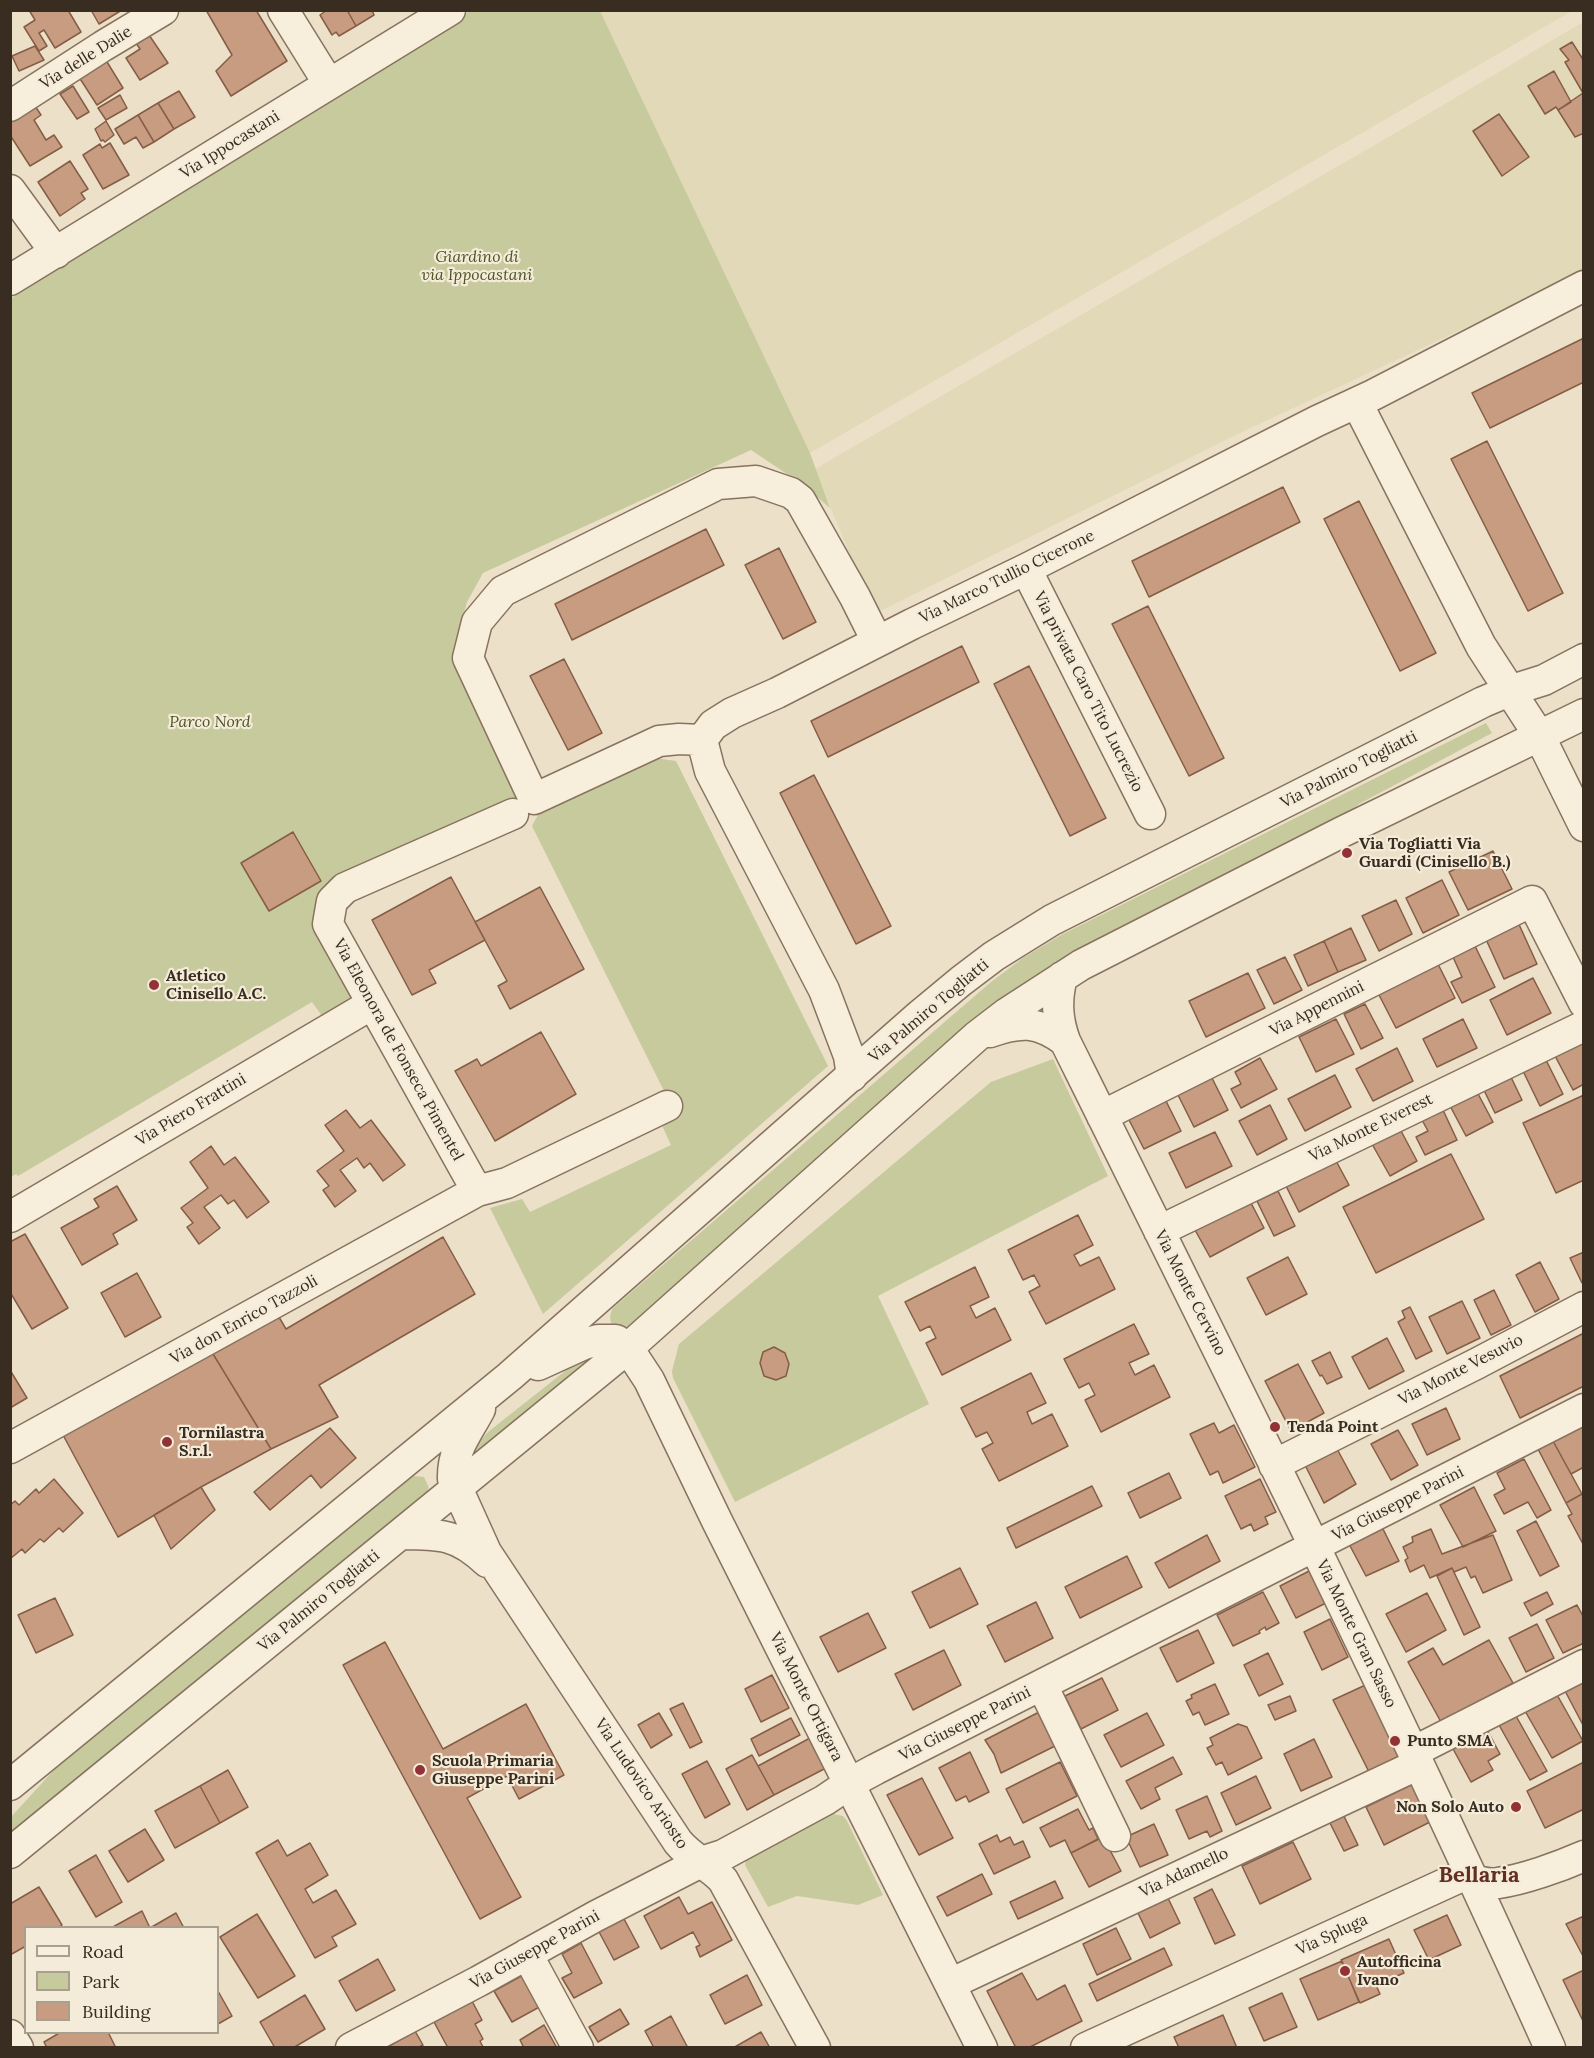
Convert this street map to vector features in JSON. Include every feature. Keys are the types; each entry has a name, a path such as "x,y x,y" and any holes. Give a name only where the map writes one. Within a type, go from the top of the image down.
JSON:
{"street":[{"name":"Via delle Dalie","path":"10,106 163,10"},
{"path":"283,10 329,84"},
{"name":"Via Ippocastani","path":"10,280 450,10"},
{"path":"10,190 56,253"},
{"name":"Via Marco Tullio Cicerone","path":"702,740 713,726 732,714 1357,403 1584,286"},
{"path":"1357,403 1481,646 1540,737 1584,826"},
{"path":"852,1077 849,1056 828,1000 710,771 702,740 659,741 534,799 468,658 477,622 503,591 718,484 756,481 791,493 800,500 877,641"},
{"name":"Via privata Caro Tito Lucrezio","path":"1026,569 1150,814"},
{"name":"Via Palmiro Togliatti","path":"10,1785 487,1396 961,981 994,956 1052,920 1509,691 1544,680 1584,659"},
{"name":"Via Palmiro Togliatti","path":"10,1853 628,1348 977,1036 1007,1013 1103,953 1342,832 1584,714"},
{"name":"Via Eleonora de Fonseca Pimentel","path":"477,1191 328,924 332,901 345,888 513,814"},
{"name":"Via Appennini","path":"1102,1116 1532,902 1584,1003"},
{"name":"Via Monte Cervino","path":"1062,977 1057,998 1058,1016 1065,1041 1314,1546"},
{"name":"Via Piero Frattini","path":"10,1217 372,1004"},
{"path":"977,1036 1012,1025 1032,1024 1046,1028 1065,1041"},
{"name":"Via Monte Everest","path":"1159,1231 1584,1026"},
{"path":"477,1191 507,1183 667,1106"},
{"name":"Via don Enrico Tazzoli","path":"10,1448 477,1191"},
{"name":"Via Monte Vesuvio","path":"1274,1465 1584,1307"},
{"name":"Via Palmiro Togliatti","path":"510,1376 551,1361 591,1342 611,1339 628,1348"},
{"name":"Via Monte Ortigara","path":"628,1348 649,1380 717,1521 982,2048"},
{"name":"Via Ludovico Ariosto","path":"487,1396 455,1455 453,1479 479,1540 678,1842 690,1855 715,1871 723,1880 814,2048"},
{"name":"Via Giuseppe Parini","path":"351,2048 701,1862 723,1855 825,1800 850,1783 1584,1409"},
{"name":"Via Ludovico Ariosto","path":"401,1534 435,1534 460,1540 504,1579"},
{"name":"Via Monte Gran Sasso","path":"1314,1546 1475,1881 1550,2048"},
{"name":"Via Adamello","path":"950,1984 1416,1758 1584,1665"},
{"path":"1042,1685 1115,1836"},
{"name":"Via Spluga","path":"1086,2048 1461,1876 1475,1881 1497,1884 1584,1856"},
{"path":"526,1954 578,2048"},
{"path":"10,2035 18,2048"}],"shaded area":[{"path":"600,11 1572,11 810,453"},
{"path":"1583,22 1583,273 1242,432 874,614 815,469"}],"green space":[{"path":"470,11 600,11 810,453 830,508 802,484 751,450 483,573 467,602 457,652 518,796 337,876 318,910 317,925 351,999 322,1016 312,1002 18,1176 16,1174 11,1177 10,299"},
{"path":"1486,723 1492,733 1359,804 1341,819 1103,936 1056,963 1006,999 629,1326 619,1328 613,1325 610,1318 613,1308 991,982 1023,958 1061,935"},
{"path":"647,757 676,761 828,1066 543,1314 490,1208 522,1199 530,1212 671,1145 660,1121 677,1112 663,1089 532,826 540,811"},
{"path":"1053,1059 1108,1176 878,1296 929,1404 735,1502 673,1378 672,1371 679,1344 991,1082"},
{"path":"591,1358 473,1458 468,1455 488,1432 579,1360"},
{"path":"413,1476 424,1477 429,1488 426,1495 11,1834 11,1817 64,1759"},
{"path":"833,1814 843,1816 847,1821 883,1895 858,1905 797,1896 768,1907 745,1865 746,1859"}],"building":[{"path":"29,10 68,10 81,32 55,48 44,30 39,33 47,46 39,51 24,27 35,20"},
{"path":"91,10 122,10 99,24"},
{"path":"206,10 256,10 287,61 231,96 216,71 232,55"},
{"path":"327,10 347,10 356,26 339,36 336,32 332,35 320,15"},
{"path":"347,10 372,10 374,15 356,26"},
{"path":"147,32 168,63 140,80 126,58 140,49 134,40"},
{"path":"1572,42 1584,61 1584,133 1575,137 1558,110 1583,93 1565,62 1569,60 1560,49"},
{"path":"35,46 44,60 19,71 12,56"},
{"path":"104,57 123,88 97,105 77,74"},
{"path":"1554,71 1571,102 1558,110 1556,107 1545,114 1528,86"},
{"path":"73,86 89,112 77,119 60,94"},
{"path":"179,91 195,117 174,129 158,103"},
{"path":"120,95 127,108 106,120 98,108"},
{"path":"33,103 41,115 34,120 46,140 54,135 62,147 30,166 10,135 10,116"},
{"path":"158,103 174,129 154,142 138,115"},
{"path":"1499,114 1529,157 1502,176 1473,131"},
{"path":"138,115 154,142 143,148 136,137 124,144 115,129"},
{"path":"106,121 114,135 105,142 101,141 95,129"},
{"path":"110,143 129,175 103,189 83,155 100,144 102,148"},
{"path":"70,161 88,189 81,193 85,199 60,216 38,182"},
{"path":"1584,338 1584,382 1490,428 1472,393"},
{"path":"1487,441 1563,593 1528,611 1451,459"},
{"path":"1283,487 1300,522 1149,597 1132,561"},
{"path":"1359,501 1436,653 1400,671 1324,519"},
{"path":"706,529 724,565 572,640 555,604"},
{"path":"779,548 816,622 783,639 745,565"},
{"path":"1148,606 1224,758 1189,776 1112,624"},
{"path":"962,646 979,682 828,757 811,721"},
{"path":"564,659 602,733 568,750 530,676"},
{"path":"1029,666 1106,818 1070,836 994,684"},
{"path":"814,775 891,926 856,944 780,793"},
{"path":"293,832 321,881 269,911 241,863"},
{"path":"1493,851 1512,889 1468,910 1449,872"},
{"path":"451,877 485,940 429,970 436,983 412,995 372,920"},
{"path":"1442,880 1459,915 1423,933 1406,898"},
{"path":"540,887 584,969 510,1009 498,986 507,981 475,922"},
{"path":"1396,900 1412,934 1379,951 1362,916"},
{"path":"1517,920 1537,964 1504,979 1484,935"},
{"path":"1351,928 1366,960 1338,972 1324,941"},
{"path":"1324,941 1338,972 1308,986 1294,955"},
{"path":"1475,946 1495,987 1462,1003 1451,982 1462,977 1453,957"},
{"path":"1285,957 1302,990 1274,1004 1257,970"},
{"path":"1437,962 1455,998 1396,1028 1378,993"},
{"path":"1248,973 1265,1008 1206,1037 1189,1001"},
{"path":"1533,978 1551,1013 1507,1035 1490,1000"},
{"path":"1365,1004 1383,1038 1361,1049 1344,1014"},
{"path":"1336,1019 1354,1054 1316,1072 1299,1037"},
{"path":"1463,1019 1477,1048 1437,1067 1423,1039"},
{"path":"541,1032 576,1094 495,1141 455,1071 477,1059 481,1066"},
{"path":"1580,1040 1584,1046 1584,1084 1573,1090 1554,1054"},
{"path":"1397,1048 1413,1081 1373,1101 1356,1069"},
{"path":"1260,1058 1277,1089 1241,1108 1231,1089 1241,1084 1235,1072"},
{"path":"1546,1060 1563,1094 1540,1106 1523,1071"},
{"path":"1508,1071 1522,1100 1495,1113 1481,1084"},
{"path":"1335,1075 1351,1107 1305,1131 1288,1099"},
{"path":"1211,1076 1228,1110 1194,1127 1177,1093"},
{"path":"1476,1090 1493,1122 1466,1136 1449,1104"},
{"path":"1584,1095 1584,1180 1556,1193 1523,1123"},
{"path":"1165,1099 1181,1131 1144,1149 1128,1118"},
{"path":"1270,1105 1287,1139 1257,1155 1239,1121"},
{"path":"346,1110 360,1128 371,1120 405,1165 383,1181 370,1163 364,1168 357,1158 340,1170 356,1191 335,1207 323,1190 329,1186 317,1171 344,1151 325,1125"},
{"path":"1443,1110 1457,1140 1425,1155 1416,1137 1428,1131 1422,1120"},
{"path":"1400,1129 1417,1161 1390,1176 1372,1144"},
{"path":"1215,1132 1232,1166 1186,1188 1169,1153"},
{"path":"211,1146 224,1165 235,1157 269,1202 247,1218 234,1200 228,1204 221,1195 204,1207 220,1228 199,1244 187,1227 193,1223 181,1208 208,1188 190,1162"},
{"path":"1451,1154 1484,1219 1376,1273 1343,1207"},
{"path":"1334,1157 1349,1185 1299,1212 1285,1184"},
{"path":"117,1186 137,1220 113,1234 118,1244 82,1265 61,1228 99,1207 94,1199"},
{"path":"1278,1191 1295,1226 1274,1236 1257,1201"},
{"path":"1250,1201 1264,1228 1210,1257 1195,1230"},
{"path":"1078,1215 1093,1245 1074,1255 1080,1266 1099,1257 1115,1289 1046,1324 1029,1292 1040,1286 1034,1275 1023,1280 1008,1250"},
{"path":"25,1234 68,1308 32,1329 10,1292 10,1242"},
{"path":"443,1237 475,1294 319,1385 338,1417 271,1449 210,1349 276,1312 286,1329"},
{"path":"1584,1252 1584,1282 1582,1283 1570,1258"},
{"path":"1288,1257 1307,1294 1266,1315 1247,1278"},
{"path":"1540,1262 1559,1299 1535,1312 1516,1275"},
{"path":"975,1267 989,1297 970,1306 976,1318 995,1308 1011,1340 942,1375 926,1343 936,1338 930,1326 920,1331 905,1302"},
{"path":"137,1273 161,1317 125,1337 101,1293"},
{"path":"1494,1290 1511,1325 1491,1335 1474,1300"},
{"path":"1462,1301 1480,1338 1447,1354 1429,1317"},
{"path":"1410,1307 1432,1351 1416,1359 1398,1322 1405,1318 1402,1311"},
{"path":"1134,1324 1149,1354 1129,1363 1135,1375 1154,1365 1170,1397 1101,1432 1085,1400 1095,1395 1089,1383 1079,1388 1064,1359"},
{"path":"1584,1333 1584,1386 1520,1418 1500,1376"},
{"path":"1387,1338 1404,1371 1369,1389 1352,1357"},
{"path":"774,1347 785,1353 789,1364 786,1376 776,1380 764,1376 760,1363 763,1352"},
{"name":"Tornilastra S.r.l.","path":"210,1349 271,1449 201,1487 118,1537 63,1435"},
{"path":"1330,1352 1342,1377 1327,1384 1312,1361"},
{"path":"1298,1364 1324,1413 1291,1431 1265,1381"},
{"path":"10,1370 27,1398 10,1408"},
{"path":"1031,1373 1046,1403 1027,1412 1032,1424 1052,1414 1068,1446 999,1481 982,1449 993,1443 987,1432 976,1437 961,1408"},
{"path":"1446,1408 1460,1439 1427,1455 1412,1424"},
{"path":"1214,1423 1219,1433 1234,1425 1255,1467 1223,1483 1218,1471 1210,1475 1190,1434"},
{"path":"1581,1426 1584,1430 1584,1467 1571,1474 1553,1441"},
{"path":"330,1428 356,1458 321,1488 311,1475 270,1510 254,1492"},
{"path":"1398,1430 1418,1465 1391,1480 1371,1444"},
{"path":"1553,1441 1582,1494 1566,1503 1538,1449"},
{"path":"1336,1447 1356,1484 1324,1503 1304,1463"},
{"path":"1524,1459 1551,1510 1537,1518 1528,1502 1504,1514 1494,1495 1505,1489 1497,1473"},
{"path":"1169,1473 1181,1498 1140,1518 1128,1493"},
{"path":"54,1479 83,1513 63,1532 59,1528 44,1542 40,1539 25,1553 22,1549 10,1559 10,1505 15,1501 19,1505 36,1489 39,1493"},
{"path":"1260,1479 1276,1512 1265,1517 1268,1524 1254,1531 1251,1524 1241,1529 1225,1496"},
{"path":"1092,1486 1102,1506 1016,1548 1007,1528"},
{"path":"201,1487 215,1510 171,1549 154,1515"},
{"path":"1474,1487 1496,1531 1463,1547 1440,1505"},
{"path":"1582,1494 1584,1497 1584,1546 1568,1516 1572,1514 1566,1503"},
{"path":"1536,1521 1559,1566 1540,1576 1517,1531"},
{"path":"1382,1527 1399,1561 1366,1576 1349,1544"},
{"path":"1431,1529 1442,1554 1493,1535 1512,1580 1483,1593 1475,1576 1471,1578 1466,1567 1454,1572 1452,1568 1430,1578 1424,1565 1410,1572 1405,1560 1408,1558 1403,1547 1413,1542 1412,1537"},
{"path":"1207,1535 1220,1561 1169,1588 1155,1563"},
{"path":"1127,1556 1142,1587 1080,1618 1065,1587"},
{"path":"960,1568 978,1604 930,1628 912,1592"},
{"path":"1452,1568 1480,1627 1464,1635 1437,1576"},
{"path":"1313,1569 1330,1601 1296,1618 1280,1586"},
{"path":"1263,1592 1279,1623 1266,1630 1265,1627 1259,1631 1260,1633 1233,1646 1217,1615"},
{"path":"1547,1592 1553,1604 1531,1616 1524,1603"},
{"path":"1427,1593 1446,1630 1406,1652 1386,1614"},
{"path":"55,1598 73,1635 36,1653 18,1615"},
{"path":"1036,1602 1053,1638 1005,1662 987,1626"},
{"path":"1577,1605 1584,1618 1584,1643 1563,1653 1546,1620"},
{"path":"868,1613 886,1648 838,1672 820,1637"},
{"path":"1330,1619 1348,1657 1322,1670 1304,1632"},
{"path":"1537,1624 1554,1658 1526,1672 1509,1638"},
{"path":"1198,1630 1214,1663 1177,1682 1160,1648"},
{"path":"1489,1640 1513,1683 1441,1722 1408,1662 1433,1648 1443,1665"},
{"path":"385,1642 443,1749 526,1704 564,1775 519,1799 507,1776 467,1798 521,1897 480,1919 343,1665"},
{"path":"944,1650 961,1685 913,1710 895,1674"},
{"path":"1268,1653 1283,1684 1259,1696 1244,1665"},
{"path":"772,1675 789,1708 761,1722 745,1689"},
{"path":"1102,1678 1118,1710 1081,1729 1065,1696"},
{"path":"1584,1679 1584,1727 1564,1689"},
{"path":"1372,1682 1407,1753 1369,1772 1333,1700"},
{"path":"1215,1684 1229,1714 1205,1725 1199,1712 1193,1715 1186,1701 1192,1698 1191,1695"},
{"path":"1556,1693 1583,1741 1552,1758 1525,1711"},
{"path":"1290,1696 1296,1711 1275,1720 1268,1705"},
{"path":"683,1703 702,1742 690,1748 670,1709"},
{"path":"1041,1711 1057,1745 1001,1773 994,1754 985,1740"},
{"path":"659,1713 672,1735 651,1748 638,1725"},
{"path":"1147,1713 1164,1745 1121,1767 1104,1735"},
{"path":"1516,1716 1547,1771 1530,1780 1499,1725"},
{"path":"791,1718 800,1735 759,1756 751,1739"},
{"path":"1238,1724 1247,1727 1262,1758 1228,1775 1222,1762 1216,1765 1207,1748 1213,1745 1210,1738"},
{"path":"1486,1728 1500,1754 1488,1761 1493,1770 1471,1782 1452,1747"},
{"path":"810,1738 826,1768 774,1795 758,1766"},
{"path":"1314,1739 1332,1777 1301,1791 1284,1754"},
{"path":"970,1752 989,1792 969,1802 966,1796 956,1801 939,1768"},
{"path":"752,1755 774,1795 747,1810 726,1769"},
{"path":"1173,1757 1182,1774 1155,1788 1160,1799 1141,1809 1126,1781"},
{"path":"707,1761 730,1804 705,1818 682,1774"},
{"path":"1060,1762 1077,1796 1023,1823 1006,1789"},
{"path":"1584,1762 1584,1809 1545,1828 1527,1791"},
{"path":"228,1770 248,1807 220,1823 200,1786"},
{"path":"1256,1776 1271,1808 1236,1825 1221,1793"},
{"path":"922,1778 953,1838 919,1855 887,1795"},
{"path":"1417,1782 1434,1820 1384,1845 1366,1807"},
{"path":"200,1786 220,1823 175,1848 155,1811"},
{"path":"1207,1796 1222,1831 1210,1837 1207,1831 1189,1839 1176,1810"},
{"path":"1078,1809 1089,1830 1093,1828 1098,1839 1071,1853 1065,1840 1050,1847 1040,1828"},
{"path":"1341,1810 1358,1845 1344,1851 1327,1817"},
{"path":"1154,1824 1168,1855 1140,1867 1126,1837"},
{"path":"145,1829 164,1860 128,1882 109,1851"},
{"path":"997,1835 1000,1842 1010,1837 1014,1845 1023,1841 1030,1857 994,1874 979,1844"},
{"path":"1103,1837 1121,1871 1089,1887 1071,1853"},
{"path":"278,1840 287,1856 310,1843 328,1875 305,1889 313,1903 336,1890 356,1924 332,1937 337,1946 315,1958 256,1853"},
{"path":"1293,1842 1311,1879 1260,1904 1242,1866"},
{"path":"96,1855 122,1902 96,1917 69,1871"},
{"path":"982,1874 992,1894 947,1916 937,1897"},
{"path":"1055,1881 1063,1898 1018,1919 1010,1902"},
{"path":"39,1887 62,1925 24,1926 24,1947 10,1955 10,1904"},
{"path":"1212,1889 1235,1935 1215,1944 1194,1898"},
{"path":"1167,1896 1180,1923 1150,1938 1137,1911"},
{"path":"679,1897 688,1914 712,1902 732,1940 700,1957 696,1947 700,1945 693,1932 661,1949 644,1916"},
{"path":"142,1911 149,1926 115,1926"},
{"path":"176,1913 183,1926 153,1926"},
{"path":"257,1914 295,1976 258,1998 220,1937"},
{"path":"1447,1915 1461,1945 1429,1960 1414,1930"},
{"path":"1584,1916 1584,1958 1566,1924"},
{"path":"623,1917 639,1947 614,1960 598,1930"},
{"path":"1116,1928 1131,1959 1097,1975 1083,1944"},
{"path":"1389,1939 1404,1973 1376,1985 1380,1994 1360,2003 1341,1960"},
{"path":"581,1943 602,1983 574,1998 562,1978 572,1973 562,1954"},
{"path":"1164,1948 1172,1965 1097,2001 1089,1984"},
{"path":"378,1959 395,1990 356,2011 339,1981"},
{"path":"1342,1961 1359,2002 1318,2020 1300,1979"},
{"path":"1584,1970 1584,2020 1583,2021 1563,1980"},
{"path":"1022,1973 1037,2000 1065,1985 1082,2021 1028,2048 1016,2048 987,1991"},
{"path":"525,1974 543,2005 512,2022 494,1991"},
{"path":"747,1975 762,2005 725,2024 710,1995"},
{"path":"219,1993 232,2016 219,2023"},
{"path":"1282,1993 1297,2027 1264,2041 1249,2008"},
{"path":"305,1995 325,2029 293,2048 275,2048 260,2022"},
{"path":"472,2001 482,2020 475,2024 483,2039 480,2041 483,2047 448,2048 434,2022"},
{"path":"620,2009 629,2024 598,2042 589,2027"},
{"path":"1223,2015 1237,2048 1179,2048 1174,2037"},
{"path":"671,2016 688,2048 654,2048 645,2031"},
{"path":"544,2025 557,2048 524,2048 520,2040"},
{"path":"415,2031 423,2045 417,2048 386,2048"},
{"path":"761,2032 770,2048 733,2048"},
{"path":"58,2034 109,2034 116,2048 47,2048 44,2042"}],"place":[{"name":"Via Togliatti Via Guardi (Cinisello B.)","path":"1347,853"},
{"name":"Atletico Cinisello A.C.","path":"154,985"},
{"name":"Tenda Point","path":"1275,1427"},
{"name":"Tornilastra S.r.l.","path":"167,1442"},
{"name":"Punto SMA","path":"1395,1741"},
{"name":"Scuola Primaria Giuseppe Parini","path":"420,1770"},
{"name":"Non Solo Auto","path":"1516,1807"},
{"name":"Autofficina Ivano","path":"1345,1971"}],"district":[{"name":"Bellaria","path":"1479,1876"}],"park label":[{"name":"Giardino di via Ippocastani","path":"477,266"},
{"name":"Parco Nord","path":"210,722"}]}
